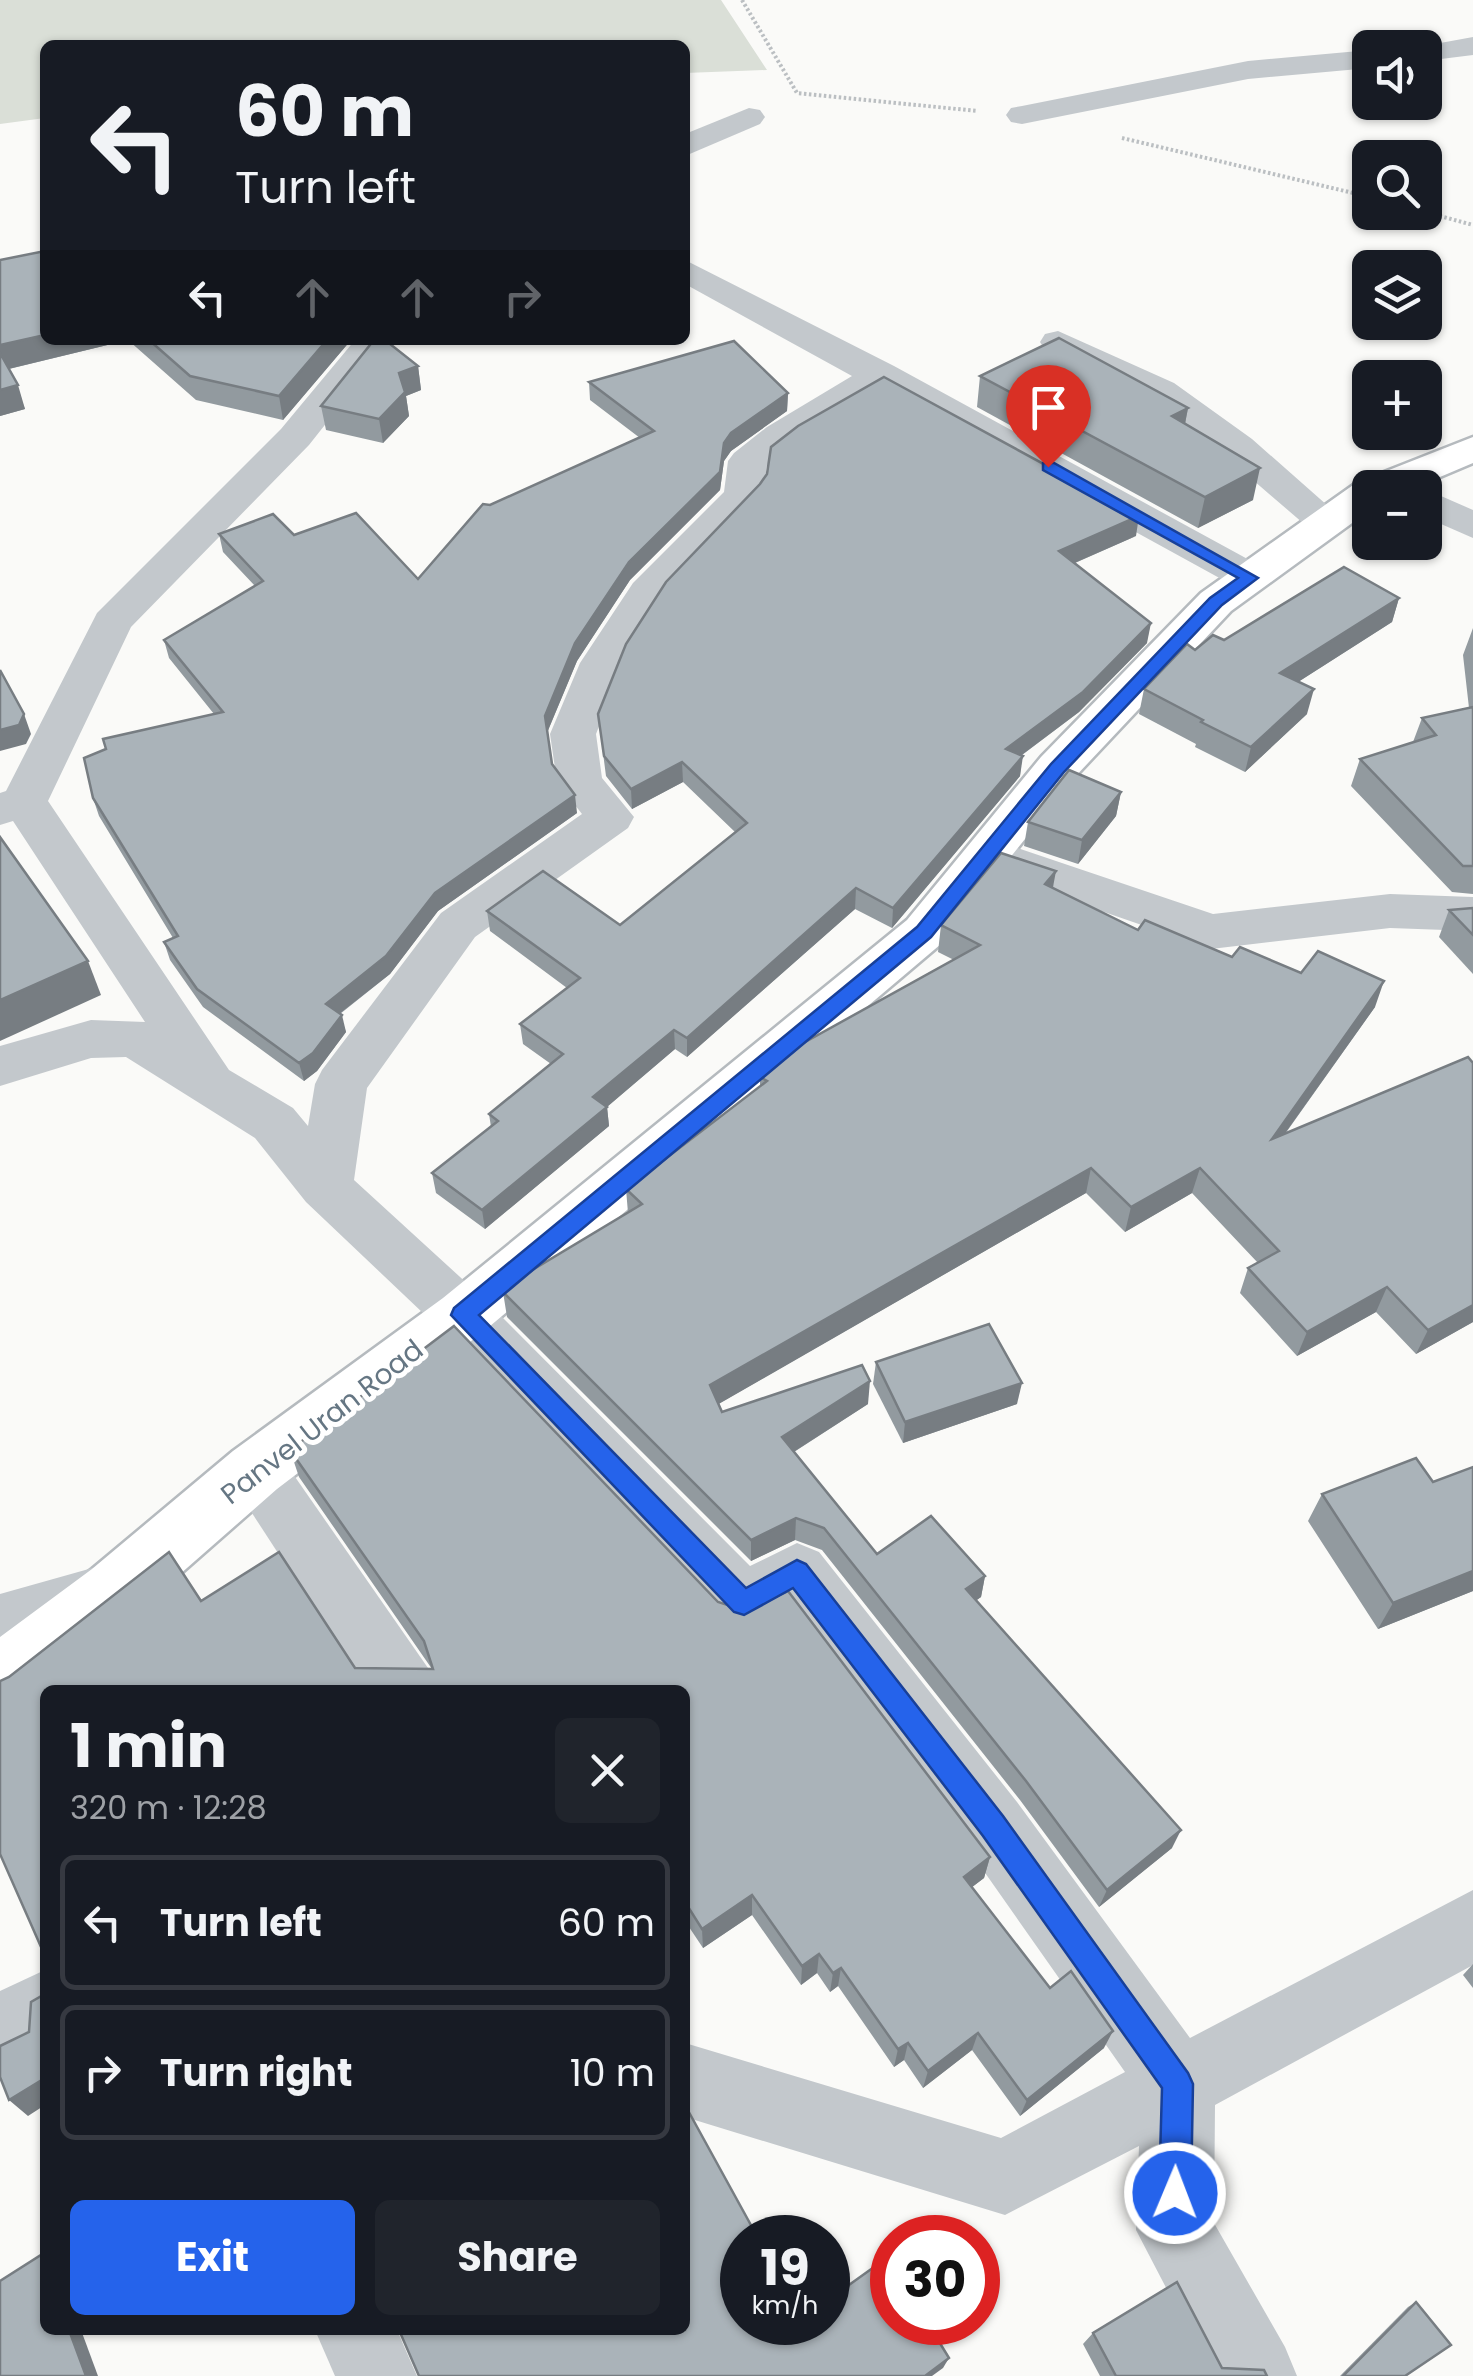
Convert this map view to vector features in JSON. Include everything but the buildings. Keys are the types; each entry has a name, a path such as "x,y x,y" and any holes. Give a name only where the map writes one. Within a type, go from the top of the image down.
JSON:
{"main road":[{"name":"Panvel Uran Road","path":"1433,470 1473,450"},
{"name":"Panvel Uran Road","path":"0,1676 115,1590 256,1470 463,1315 924,932 1057,768 1216,602 1325,521 1352,509"}],"street":[{"path":"1442,50 1473,46"},
{"path":"1022,115 1248,70 1352,61"},
{"path":"690,144 748,117"},
{"path":"690,273 1250,578"},
{"path":"1058,342 1161,390 1238,447 1325,521"},
{"path":"216,1088 12,806 112,622 295,437 370,345"},
{"path":"324,1187 342,1084 458,925 610,817 580,782 573,734 602,663 648,592 743,494 748,462 781,435 881,374"},
{"path":"1442,512 1473,526"},
{"path":"988,854 1211,932 1390,910 1473,914"},
{"path":"0,1066 91,1039 135,1038 274,1123 324,1187 463,1315 744,1603 797,1572 993,1826 1178,2084 1174,2230 1256,2376"},
{"path":"256,1470 402,1685"},
{"path":"0,1624 115,1590"},
{"path":"690,2082 1005,2177 1473,1926"},
{"path":"0,2031 40,2009"},
{"path":"356,2335 376,2376"}],"path":[{"path":"1442,217 1473,225"}],"shaded area":[{"path":"0,0 721,0 767,70 690,73 690,40 40,40 40,119 0,124"}],"route":[{"path":"1048,467 1250,578 1216,602 1057,768 924,932 463,1315 744,1603 797,1572 993,1826 1178,2084 1175,2193"}]}
